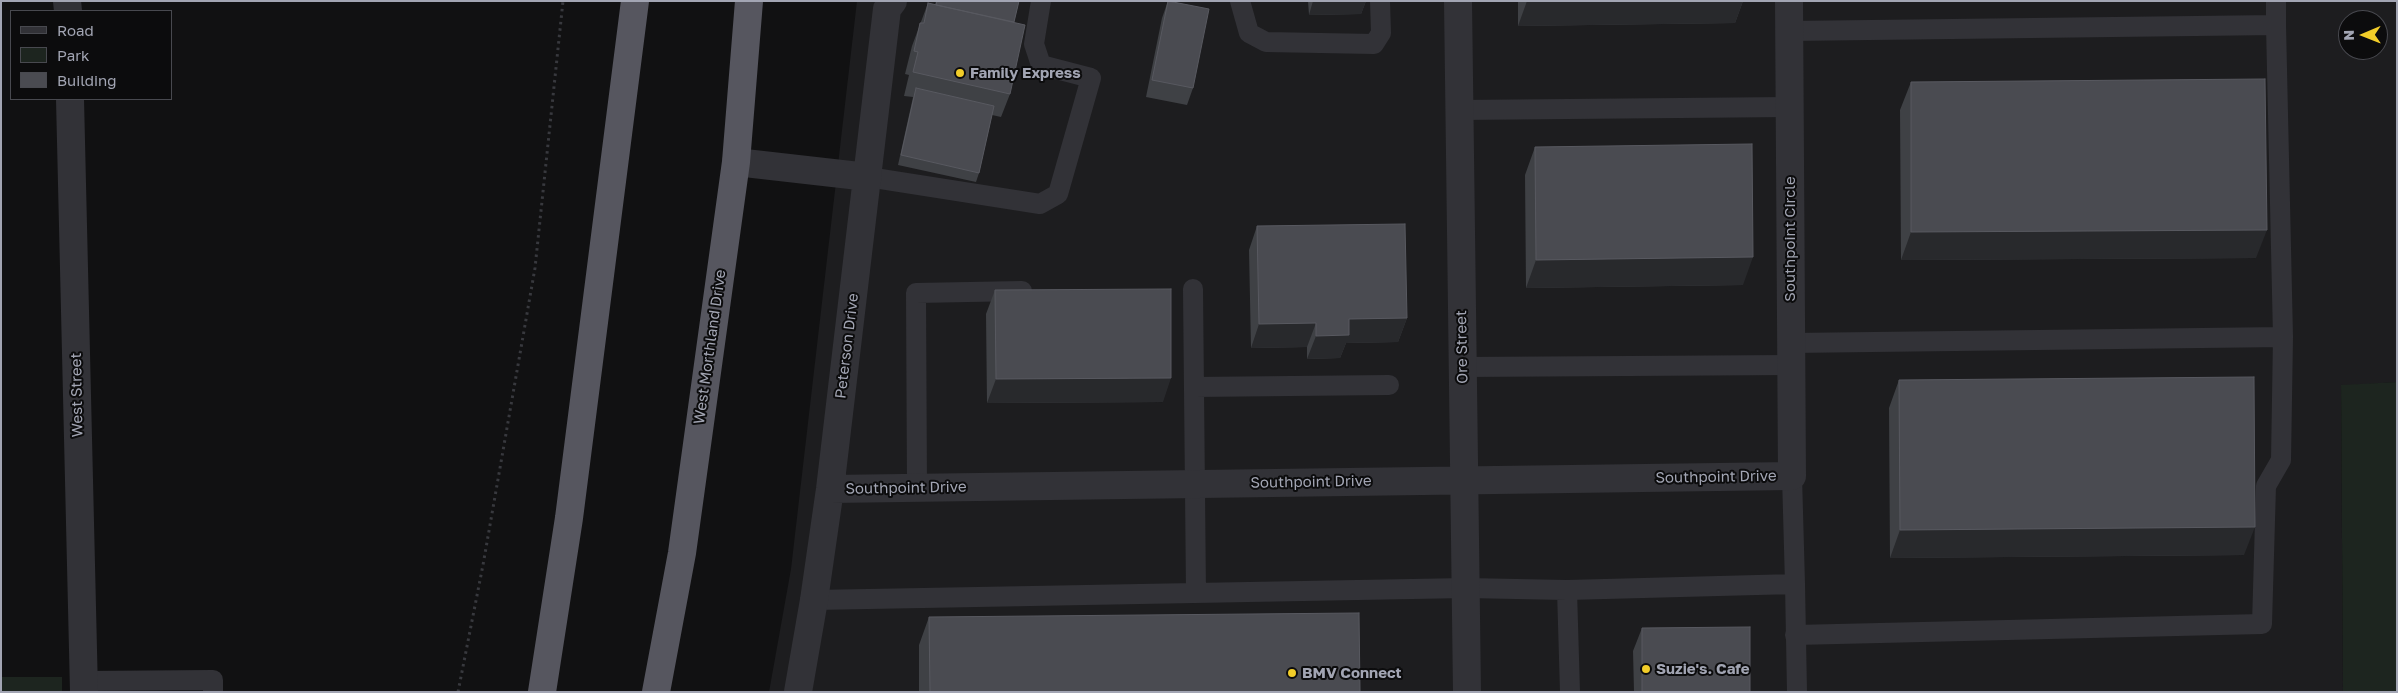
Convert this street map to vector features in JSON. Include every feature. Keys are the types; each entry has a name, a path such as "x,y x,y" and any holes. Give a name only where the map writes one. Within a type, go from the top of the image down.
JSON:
{"highway":[{"path":"542,692 570,508 635,1"},
{"name":"West Morthland Drive","path":"656,692 682,553 736,162 750,1"}],"street":[{"name":"Peterson Drive","path":"798,692 830,489 887,9 893,1"},
{"name":"Ore Street","path":"1458,1 1467,692"},
{"name":"Southpoint Circle","path":"1789,1 1792,476"},
{"name":"West Street","path":"70,100 84,686"},
{"path":"736,162 868,177"},
{"name":"Southpoint Drive","path":"830,489 1792,476"}],"lane":[{"path":"868,177 1040,204 1058,194 1091,78 1041,65 1034,44 1041,1"},
{"path":"1240,1 1249,33 1266,42 1374,44 1381,33 1380,1"},
{"path":"1796,635 2262,624 2266,486 2281,460 2283,337 2276,1"},
{"path":"1789,31 2276,25"},
{"path":"1459,110 1789,106"},
{"path":"1193,289 1196,593"},
{"path":"917,488 916,293 1041,291"},
{"path":"1463,367 2283,337"},
{"path":"1194,387 1389,385"},
{"path":"1792,476 1797,692"},
{"path":"814,600 1466,588 1567,590 1794,584"},
{"path":"1567,590 1570,692"},
{"path":"84,686 213,680 213,692"}],"path":[{"path":"458,692 483,565 535,268 563,1"}],"shaded area":[{"path":"857,1 2397,1 2397,382 2341,386 2343,692 769,692 791,569"}],"green space":[{"path":"2397,382 2397,692 2343,692 2341,385"},
{"path":"1,677 62,677 62,692 1,692"}],"building":[{"path":"937,1 1019,1 1014,22 936,5"},
{"path":"1168,1 1209,9 1193,88 1152,80"},
{"path":"928,3 1025,25 1010,94 913,72 918,52 914,51 920,23 924,23"},
{"path":"2265,79 2267,230 1911,232 1911,82"},
{"path":"916,88 994,106 979,173 901,155"},
{"path":"1752,144 1753,257 1536,260 1535,147"},
{"path":"1405,224 1407,318 1349,319 1349,335 1316,336 1316,323 1259,324 1257,226"},
{"path":"1171,289 1171,378 996,379 995,290"},
{"path":"2254,377 2255,527 1900,530 1899,380"},
{"path":"1359,613 1360,692 930,692 929,617"},
{"path":"1750,627 1750,692 1642,692 1642,628"}],"place":[{"name":"Family Express","path":"960,73"},
{"name":"Suzie's. Cafe","path":"1646,669"},
{"name":"BMV Connect","path":"1292,673"}]}
